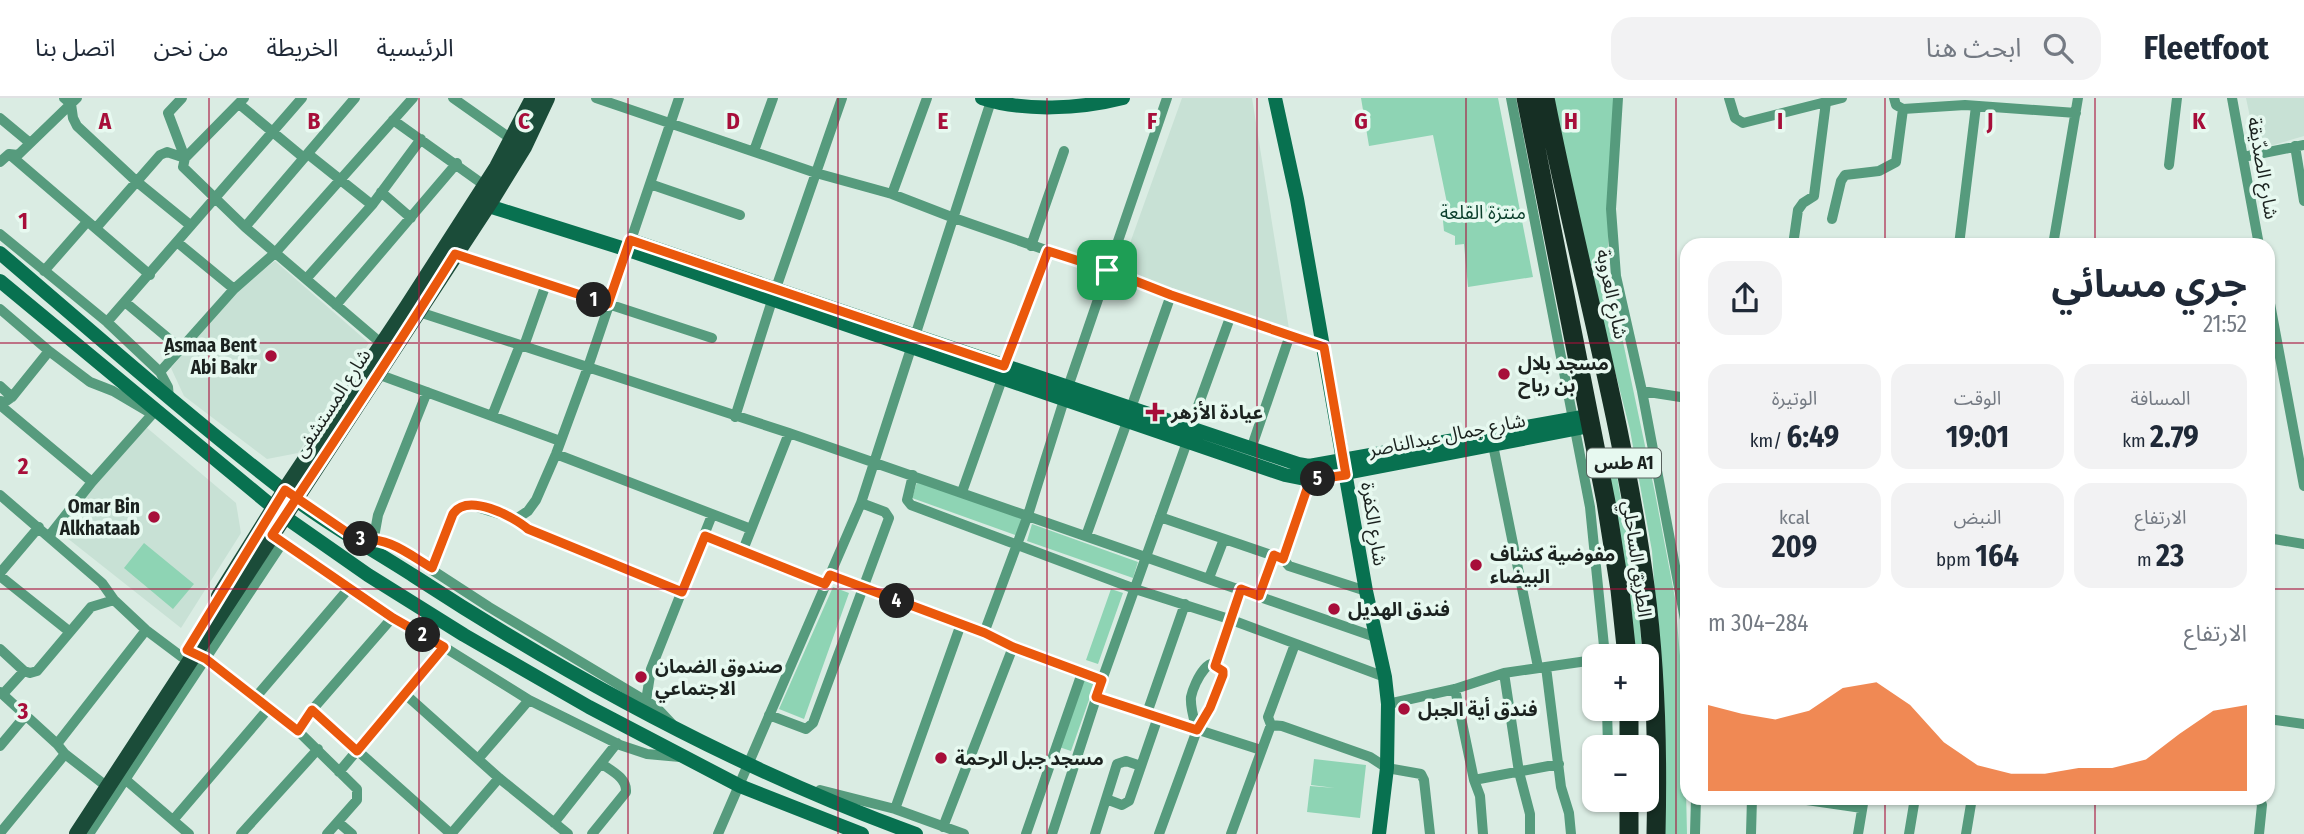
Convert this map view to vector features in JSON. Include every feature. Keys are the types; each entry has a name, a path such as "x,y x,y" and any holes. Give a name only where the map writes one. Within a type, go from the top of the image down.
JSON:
{"highway":[{"name":"الطريق الساحلي","path":"1525,98 1582,422 1598,462 1620,590 1626,644"},
{"name":"شارع العروبة","path":"1545,98 1615,415 1645,586 1653,663 1656,834"},
{"path":"1582,422 1615,415"},
{"path":"1598,462 1623,458"},
{"path":"1629,812 1629,834"}],"main road":[{"name":"شارع المستشفى","path":"518,143 533,98"},
{"name":"شارع المستشفى","path":"371,371 382,344 413,310 547,98"},
{"name":"شارع المستشفى","path":"77,834 192,655 290,494 371,371 455,254 484,196"},
{"name":"شارع المستشفى","path":"67,834 101,782 278,539 279,512"}],"street":[{"path":"181,98 168,113 185,158"},
{"path":"107,322 302,98"},
{"path":"244,227 355,98"},
{"path":"160,372 234,289 275,253 413,98"},
{"path":"453,98 518,143"},
{"path":"596,98 816,173 892,194 1031,246 1324,347"},
{"path":"516,519 528,511 536,500 556,454 679,98"},
{"path":"754,150 773,98"},
{"path":"735,417 774,293 842,98"},
{"path":"892,194 927,98"},
{"path":"718,834 861,503 954,218 989,99 1060,106 1123,98"},
{"path":"985,633 1028,515 1107,270 1167,98"},
{"name":"شارع الكفرة","path":"1275,98 1297,199 1366,591 1385,677 1388,704 1387,768 1379,834"},
{"path":"1511,98 1582,422 1604,644"},
{"path":"1618,98 1611,209 1616,276 1680,578"},
{"path":"1729,98 1735,118 1743,123 1842,98"},
{"path":"1894,98 1899,108 1903,109 1976,106 2076,113"},
{"path":"2054,238 2078,98"},
{"path":"2169,165 2177,98"},
{"name":"شارع الصدّيقة","path":"2232,98 2258,238"},
{"path":"4,158 18,155 71,100"},
{"path":"71,100 75,123 136,181 190,225"},
{"path":"372,205 274,133 241,101 183,163 186,170 244,227 382,344"},
{"path":"1794,238 1798,210 1814,196 1826,102"},
{"path":"1960,238 1976,106"},
{"path":"1832,219 1841,181 1845,175 1879,171 1896,162 1903,109"},
{"path":"0,118 30,143"},
{"path":"393,120 457,163 484,196"},
{"path":"306,279 372,205 421,139"},
{"path":"2243,157 2299,146 2304,201"},
{"path":"1031,246 1064,151"},
{"path":"44,271 160,155 167,152 185,158"},
{"path":"4,158 91,225 150,275"},
{"path":"336,305 457,163"},
{"path":"650,184 740,215"},
{"path":"381,192 411,218"},
{"name":"شارع جمال عبدالناصر","path":"484,196 1188,435 1285,475 1310,480 1346,475 1493,445 1582,422"},
{"path":"0,233 107,322 160,372 170,398"},
{"path":"177,242 234,289"},
{"path":"962,492 1048,251"},
{"path":"0,253 170,398 290,494 472,614 748,766 851,810 916,834"},
{"path":"455,254 712,338"},
{"path":"0,281 154,412 279,512 368,575 464,635 589,707 740,786 841,830 862,834"},
{"path":"492,416 546,284"},
{"path":"1086,536 1171,295"},
{"path":"125,302 181,349"},
{"path":"0,309 48,351 90,382 154,412"},
{"path":"413,310 913,475 1378,638"},
{"path":"1052,834 1096,697 1231,315"},
{"path":"2275,331 2304,486"},
{"path":"1251,449 1290,335"},
{"path":"0,403 12,397 48,351"},
{"path":"371,371 559,441"},
{"path":"0,386 12,397"},
{"path":"1642,391 1680,397"},
{"path":"374,537 378,515 427,392"},
{"path":"0,403 92,482"},
{"path":"49,536 154,412"},
{"path":"1188,435 1309,466 1582,422"},
{"path":"743,550 789,433"},
{"path":"1493,445 1542,667 1559,764 1560,787 1569,813 1571,834"},
{"path":"556,454 751,529"},
{"path":"913,475 908,499 911,505 1135,589 1229,619 1385,677"},
{"path":"1259,596 1310,480"},
{"path":"0,495 102,583 114,600 146,630 192,655 256,698 318,749 357,789 359,796 327,834"},
{"path":"769,715 802,728 811,726 889,518 888,513 861,503"},
{"path":"432,568 450,520 457,508 463,505 487,509 516,519 528,529 682,592"},
{"path":"646,701 651,669 712,515"},
{"path":"1160,517 1278,557 1289,566 1366,591"},
{"path":"39,527 0,574 71,632"},
{"path":"705,536 961,624 1013,647 1102,680"},
{"path":"358,540 374,537 392,544 489,607 655,706 673,727"},
{"path":"1209,578 1224,538"},
{"path":"278,539 393,618 529,700 617,743 647,754 687,757"},
{"path":"2275,539 2304,544"},
{"path":"256,698 350,587"},
{"path":"1215,666 1241,589"},
{"path":"0,649 24,671 37,671 91,607 114,600"},
{"path":"1147,713 1185,604"},
{"path":"298,731 312,710 393,618"},
{"path":"895,809 961,624"},
{"path":"57,744 146,630"},
{"path":"1231,834 1271,725 1268,717 1294,644"},
{"path":"339,772 444,647"},
{"path":"943,827 1013,647"},
{"path":"89,834 126,780 192,655"},
{"path":"1388,704 1455,689 1504,673 1582,662"},
{"path":"1159,834 1197,730 1210,708 1223,675 1223,671 1215,666 1209,665 1200,671 1192,694 1191,705 1197,730"},
{"path":"24,671 1,693 65,754 101,782"},
{"path":"1026,834 1082,673"},
{"path":"1504,673 1519,772 1530,814 1530,834"},
{"path":"1455,689 1480,796 1483,834"},
{"path":"405,694 499,778 568,834"},
{"path":"1096,697 1261,750"},
{"path":"478,759 529,700"},
{"path":"174,819 269,708"},
{"path":"312,710 451,834 499,778"},
{"path":"0,746 26,715"},
{"path":"1106,799 1117,804 1126,804 1158,717"},
{"path":"2275,720 2304,724"},
{"path":"1271,725 1282,726 1370,757 1387,768 1421,774 1430,834"},
{"path":"554,823 617,743"},
{"path":"241,834 318,749"},
{"path":"0,833 65,754"},
{"path":"1095,834 1117,764 1126,761 1141,766"},
{"path":"592,834 626,792 622,779 602,764"},
{"path":"1474,779 1559,764"},
{"path":"126,780 189,834"},
{"path":"787,783 895,809 964,834"},
{"path":"1695,834 1696,805"},
{"path":"1751,834 1752,805"},
{"path":"1858,834 1863,805"},
{"path":"1909,834 1914,805"},
{"path":"1966,834 1971,805"},
{"path":"2259,834 2262,805"},
{"path":"338,822 352,834"}],"shaded area":[{"path":"1182,98 1252,98 1289,329 1120,271"},
{"path":"2246,98 2304,98 2304,136 2257,150"},
{"name":"ِAsmaa Bent Abi Bakr","path":"275,261 369,343 298,453 267,459 184,396 171,368 233,292"},
{"name":"Omar Bin Alkhataab","path":"146,427 236,503 241,533 181,628 57,530"}],"green space":[{"name":"منتزة القلعة","path":"1361,98 1498,98 1533,277 1468,287 1464,244 1455,245 1455,236 1444,231 1442,211 1447,203 1433,135 1369,146"},
{"path":"1554,98 1615,98 1607,266 1675,598 1680,656 1680,805 1686,805 1687,834 1664,834 1665,741 1652,551 1630,430 1589,269"},
{"path":"1616,470 1639,607 1641,644 1629,644 1609,481"},
{"path":"917,482 1024,519 1018,536 912,498"},
{"path":"1032,524 1138,562 1133,578 1027,541"},
{"path":"144,543 194,584 173,609 124,568"},
{"path":"833,587 849,593 804,719 779,709"},
{"path":"1111,589 1123,593 1098,664 1086,660"},
{"path":"1084,676 1096,680 1071,751 1059,747"},
{"path":"1314,759 1366,765 1360,818 1307,812 1310,786 1335,788 1311,785"}],"place":[{"name":"ِAsmaa Bent Abi Bakr","path":"271,356"},
{"name":"مسجد بلال بن رباح","path":"1504,374"},
{"name":"عيادة الأزهر","path":"1155,412"},
{"name":"Omar Bin Alkhataab","path":"154,517"},
{"name":"مفوضية كشاف البيضاء","path":"1476,565"},
{"name":"فندق الهديل","path":"1334,609"},
{"name":"صندوق الضمان الاجتماعي","path":"641,677"},
{"name":"فندق أية الجبل","path":"1404,709"},
{"name":"مسجد جبل الرحمة","path":"941,758"}],"route":[{"path":"1107,270 1048,251 1004,366 630,240 608,304 455,254 419,312 377,373 295,499 285,517 272,535 393,618 444,647 357,751 312,710 298,731 206,659 187,650 285,490 295,499 358,540 374,537 392,544 432,568 453,514 457,508 467,504 516,519 528,529 682,592 705,536 825,584 830,575 985,633 1013,647 1102,680 1096,697 1197,730 1210,708 1223,675 1223,671 1215,666 1241,589 1259,596 1274,555 1283,559 1310,480 1346,475 1324,347 1171,295 1107,270"}]}
